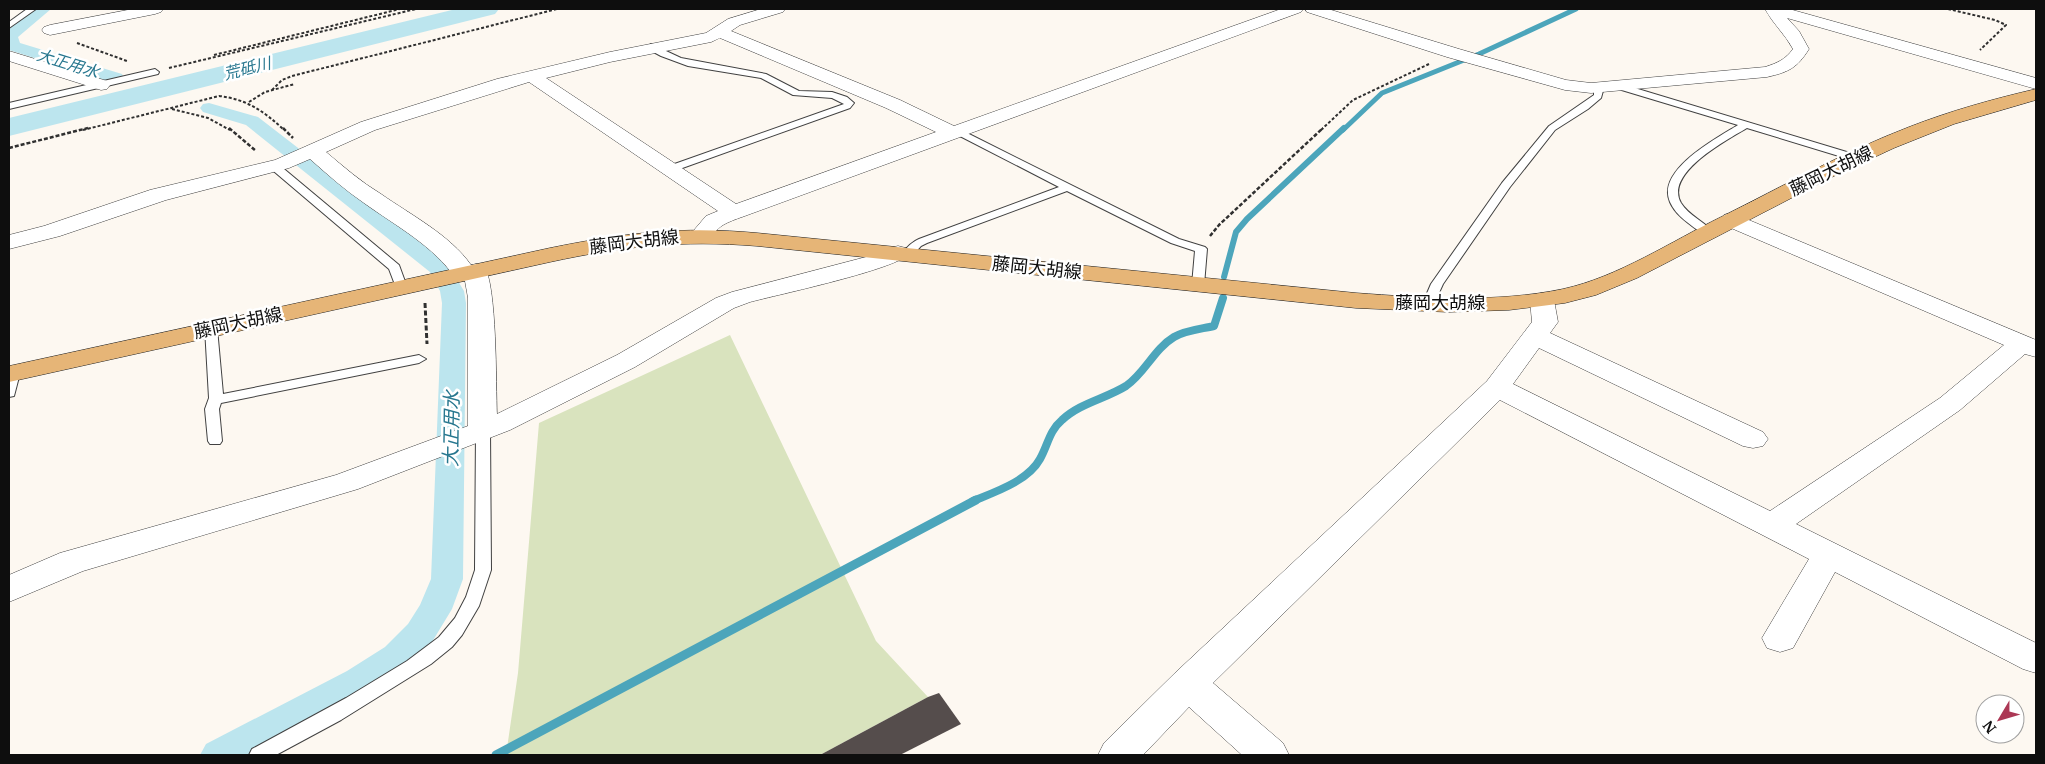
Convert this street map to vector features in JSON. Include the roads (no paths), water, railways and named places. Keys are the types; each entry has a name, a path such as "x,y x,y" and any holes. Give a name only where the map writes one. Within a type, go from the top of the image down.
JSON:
{"main road":[{"name":"藤岡大胡線","path":"10,380 211,328 620,241 670,236 758,239 1337,299 1428,305 1542,300 1591,290 1624,277 1707,232 1856,158 1948,119 2036,94"}],"street":[{"path":"50,30 155,9"},
{"path":"9,242 52,231 177,189 278,165 368,126 530,75 710,37 734,22 777,9"},
{"path":"700,236 714,221 734,212 1295,9"},
{"path":"1313,9 1453,53 1565,85 1599,87 1748,75 1783,67 1794,61 1801,49 1793,34 1776,16 1774,9"},
{"path":"1774,9 2036,84"},
{"path":"719,32 893,104 956,133"},
{"path":"9,56 101,85"},
{"path":"530,75 734,212"},
{"path":"309,152 442,249 461,266 466,274 480,298 477,432"},
{"path":"1732,220 2029,346"},
{"path":"9,589 72,562 347,482 427,452 500,424 626,361 725,303 903,253"},
{"path":"1118,755 1188,684 1497,387 1545,322 1542,300"},
{"path":"1534,336 1753,439"},
{"path":"1772,525 1950,404 2029,346"},
{"path":"1497,387 2036,659"},
{"path":"1780,638 1829,553"},
{"path":"1188,684 1269,755"}],"lane":[{"path":"9,26 32,9"},
{"path":"651,48 689,65 764,76 801,94 828,93 849,103 847,106 670,169"},
{"path":"9,106 155,72"},
{"path":"1618,86 1856,158"},
{"path":"1428,305 1437,284 1506,185 1552,128 1585,108 1598,96 1599,87"},
{"path":"1707,232 1684,213 1674,199 1673,184 1680,173 1703,152 1746,125"},
{"path":"956,133 1175,241 1201,249 1198,285"},
{"path":"278,165 292,183 395,268 418,284"},
{"path":"903,253 923,241 1068,187"},
{"path":"211,328 215,400 212,409 215,441"},
{"path":"215,400 419,359"},
{"path":"259,755 381,688 420,662 450,638 464,618 478,591 483,570 477,432"}],"waterway":[{"name":"大正用水","path":"44,9 11,35 10,39 14,46 116,78"},
{"name":"荒砥川","path":"9,127 486,9"},
{"path":"1343,130 1382,93 1479,54 1576,9"},
{"name":"大正用水","path":"209,108 252,121 439,268 452,291 454,303 447,579 435,609 420,633 397,657 359,681 219,755"},
{"path":"1224,277 1236,232 1247,219 1344,128"},
{"path":"973,501 1010,485 1028,474 1040,459 1051,433 1062,420 1077,409 1133,381 1167,342 1183,333 1214,326 1223,298"},
{"path":"496,755 976,500"}]}
